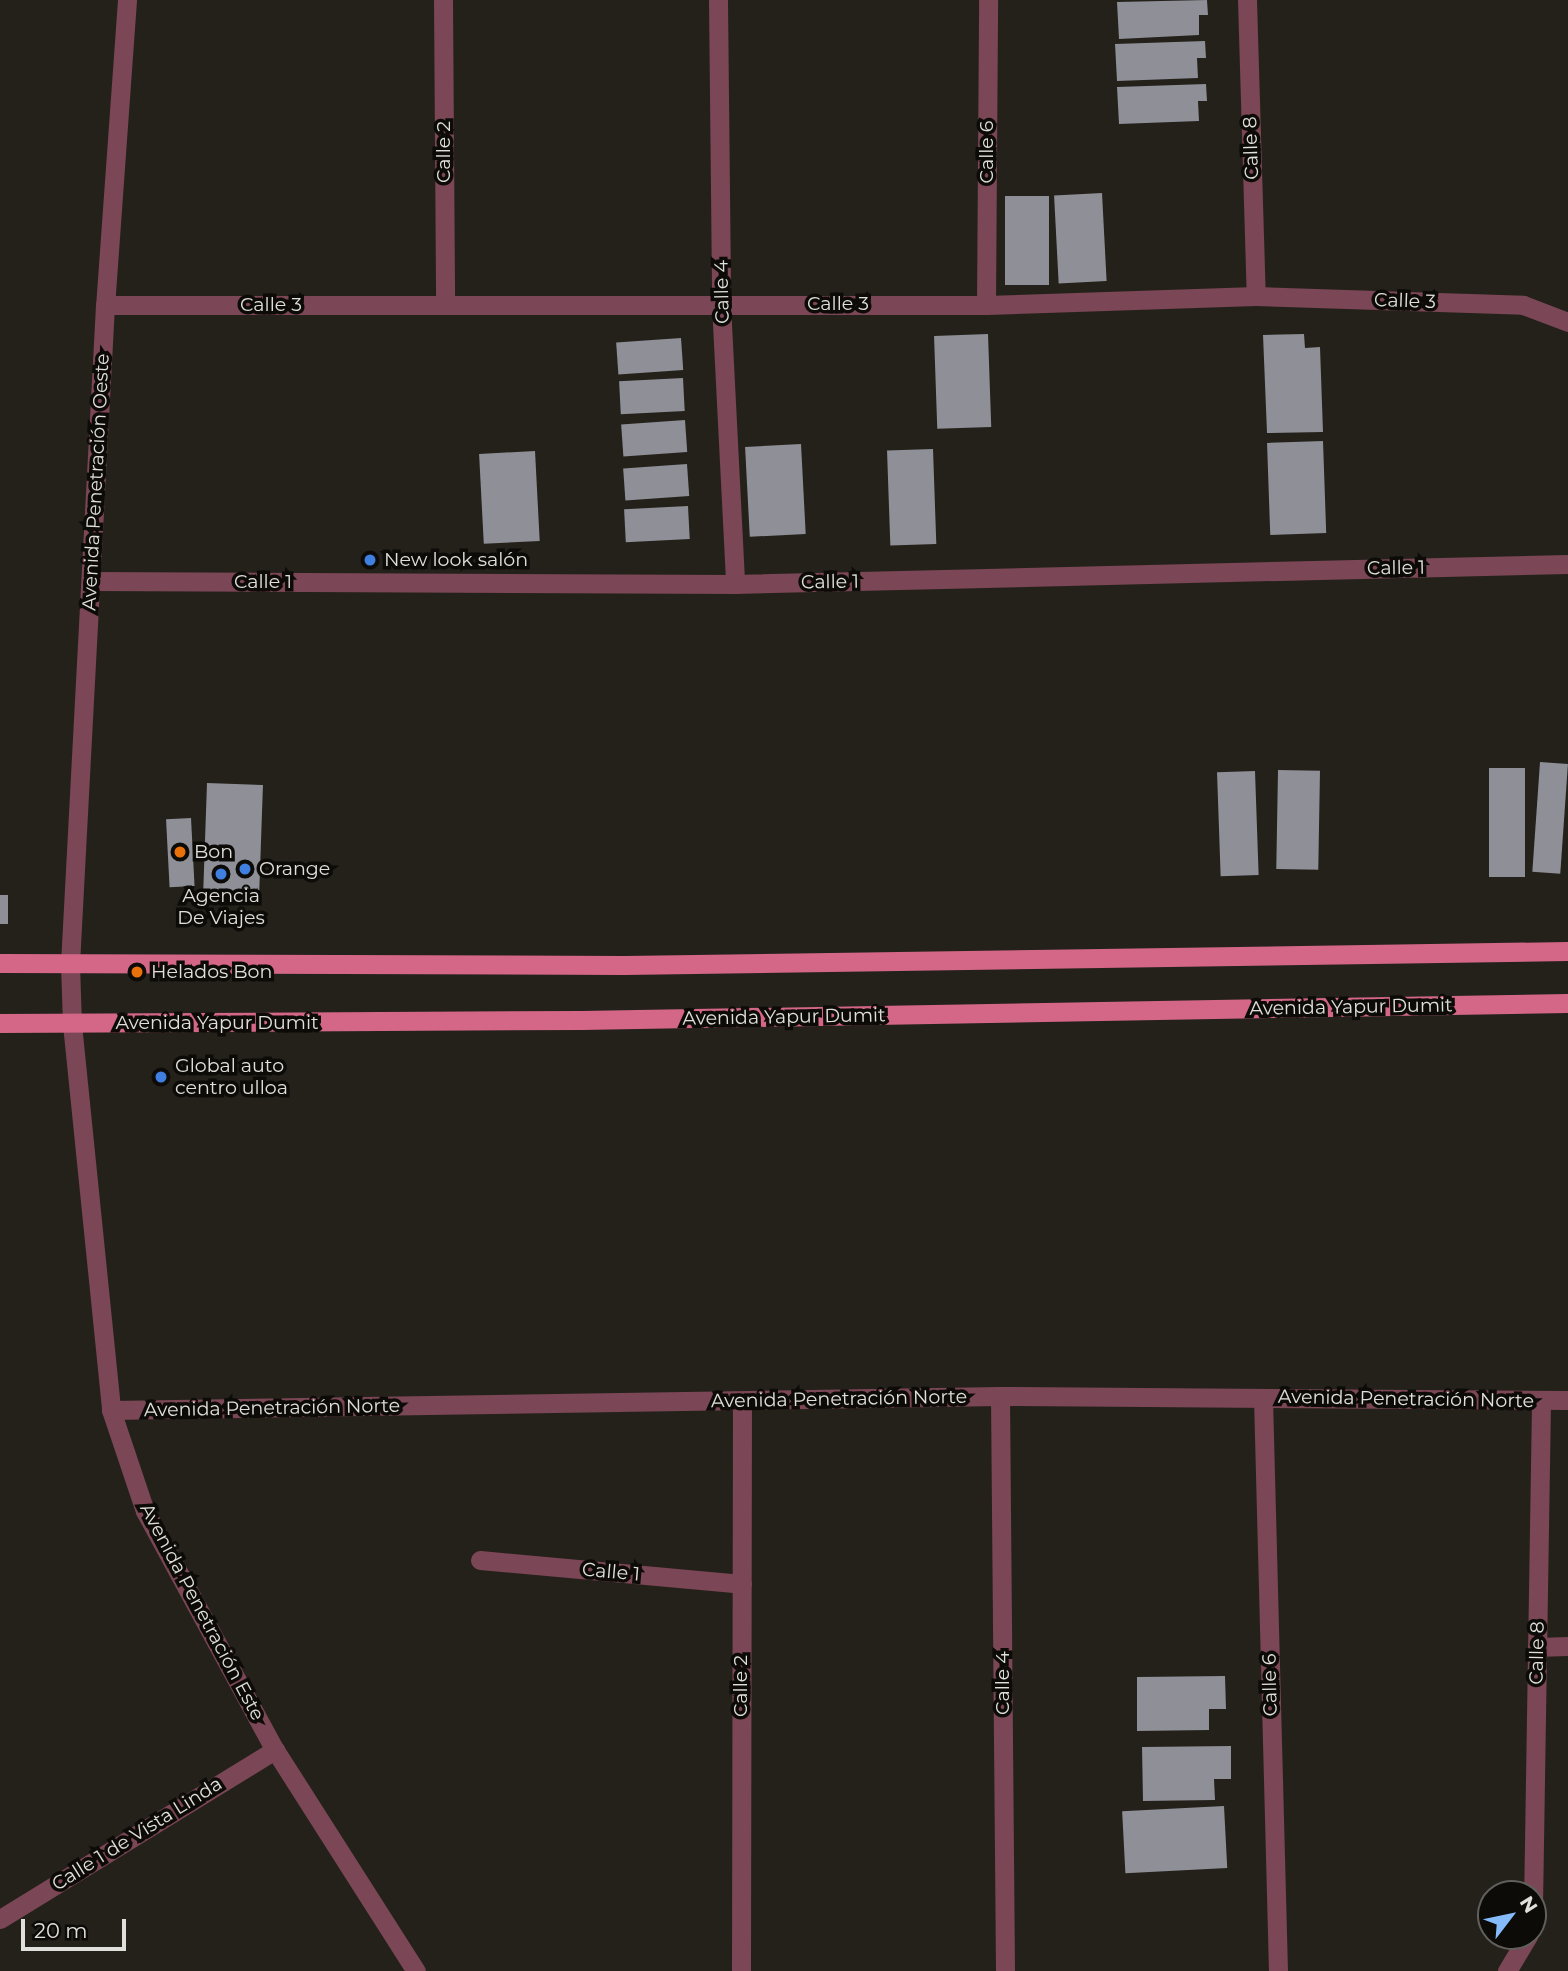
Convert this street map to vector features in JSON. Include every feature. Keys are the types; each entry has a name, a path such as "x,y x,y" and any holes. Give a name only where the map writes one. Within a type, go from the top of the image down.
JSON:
{"main road":[{"path":"0,963 624,965 1568,951"},
{"name":"Avenida Yapur Dumit","path":"0,1023 1568,1003"}],"street":[{"name":"Avenida Penetración Oeste","path":"70,964 105,305 127,0"},
{"name":"Calle 2","path":"443,0 445,305"},
{"name":"Calle 4","path":"718,0 721,304 735,584"},
{"name":"Calle 6","path":"986,304 988,0"},
{"name":"Calle 8","path":"1247,0 1255,296"},
{"name":"Calle 3","path":"105,305 986,304 1255,296 1523,305 1568,322"},
{"name":"Calle 1","path":"91,581 735,584 1568,564"},
{"name":"Avenida Penetración Este","path":"70,964 72,1024 111,1409 145,1511 275,1750 416,1971"},
{"name":"Calle 4","path":"1000,1396 1005,1971"},
{"name":"Avenida Penetración Norte","path":"111,1409 742,1402 1000,1396 1568,1400"},
{"name":"Calle 6","path":"1263,1398 1278,1971"},
{"name":"Calle 8","path":"1533,1880 1541,1401"},
{"name":"Calle 2","path":"741,1971 742,1402"},
{"name":"Calle 1","path":"480,1560 742,1584"},
{"path":"1537,1647 1568,1646"},
{"name":"Calle 1 de Vista Linda","path":"0,1919 275,1750"},
{"path":"1507,1971 1520,1950"}],"building":[{"path":"1207,0 1208,15 1199,15 1199,35 1119,39 1117,2"},
{"path":"1205,41 1206,58 1197,58 1198,78 1117,81 1115,44"},
{"path":"1206,84 1207,101 1198,101 1199,121 1119,124 1117,87"},
{"path":"1102,193 1107,281 1059,283 1054,196"},
{"path":"1005,196 1049,196 1049,285 1005,285"},
{"path":"988,334 991,427 937,429 934,336"},
{"path":"1304,334 1305,348 1320,347 1323,432 1267,433 1263,335"},
{"path":"681,338 683,370 618,374 616,343"},
{"path":"683,378 685,411 621,414 619,381"},
{"path":"685,420 687,452 623,456 621,424"},
{"path":"1323,441 1326,533 1270,535 1267,443"},
{"path":"801,444 806,534 750,537 745,447"},
{"path":"933,449 936,544 890,546 887,451"},
{"path":"535,451 540,541 484,544 479,454"},
{"path":"687,464 689,496 625,500 623,468"},
{"path":"688,506 690,539 626,542 624,509"},
{"path":"1540,762 1568,764 1560,874 1532,872"},
{"path":"1489,768 1525,768 1525,877 1489,877"},
{"path":"1278,770 1320,771 1318,870 1276,869"},
{"path":"1255,771 1259,875 1221,876 1217,772"},
{"path":"207,783 263,785 259,896 203,894"},
{"name":"Bon","path":"191,818 195,886 170,887 166,819"},
{"path":"0,895 8,895 8,924 0,924"},
{"path":"1225,1676 1226,1709 1209,1709 1209,1730 1137,1731 1137,1677"},
{"path":"1231,1746 1231,1779 1214,1779 1215,1800 1143,1801 1142,1747"},
{"path":"1224,1806 1227,1868 1125,1873 1122,1811"}],"place":[{"name":"New look salón","path":"370,560"},
{"name":"Bon","path":"180,852"},
{"name":"Orange","path":"245,869"},
{"name":"Agencia De Viajes","path":"221,874"},
{"name":"Helados Bon","path":"137,972"},
{"name":"Global auto centro ulloa","path":"161,1077"}]}
